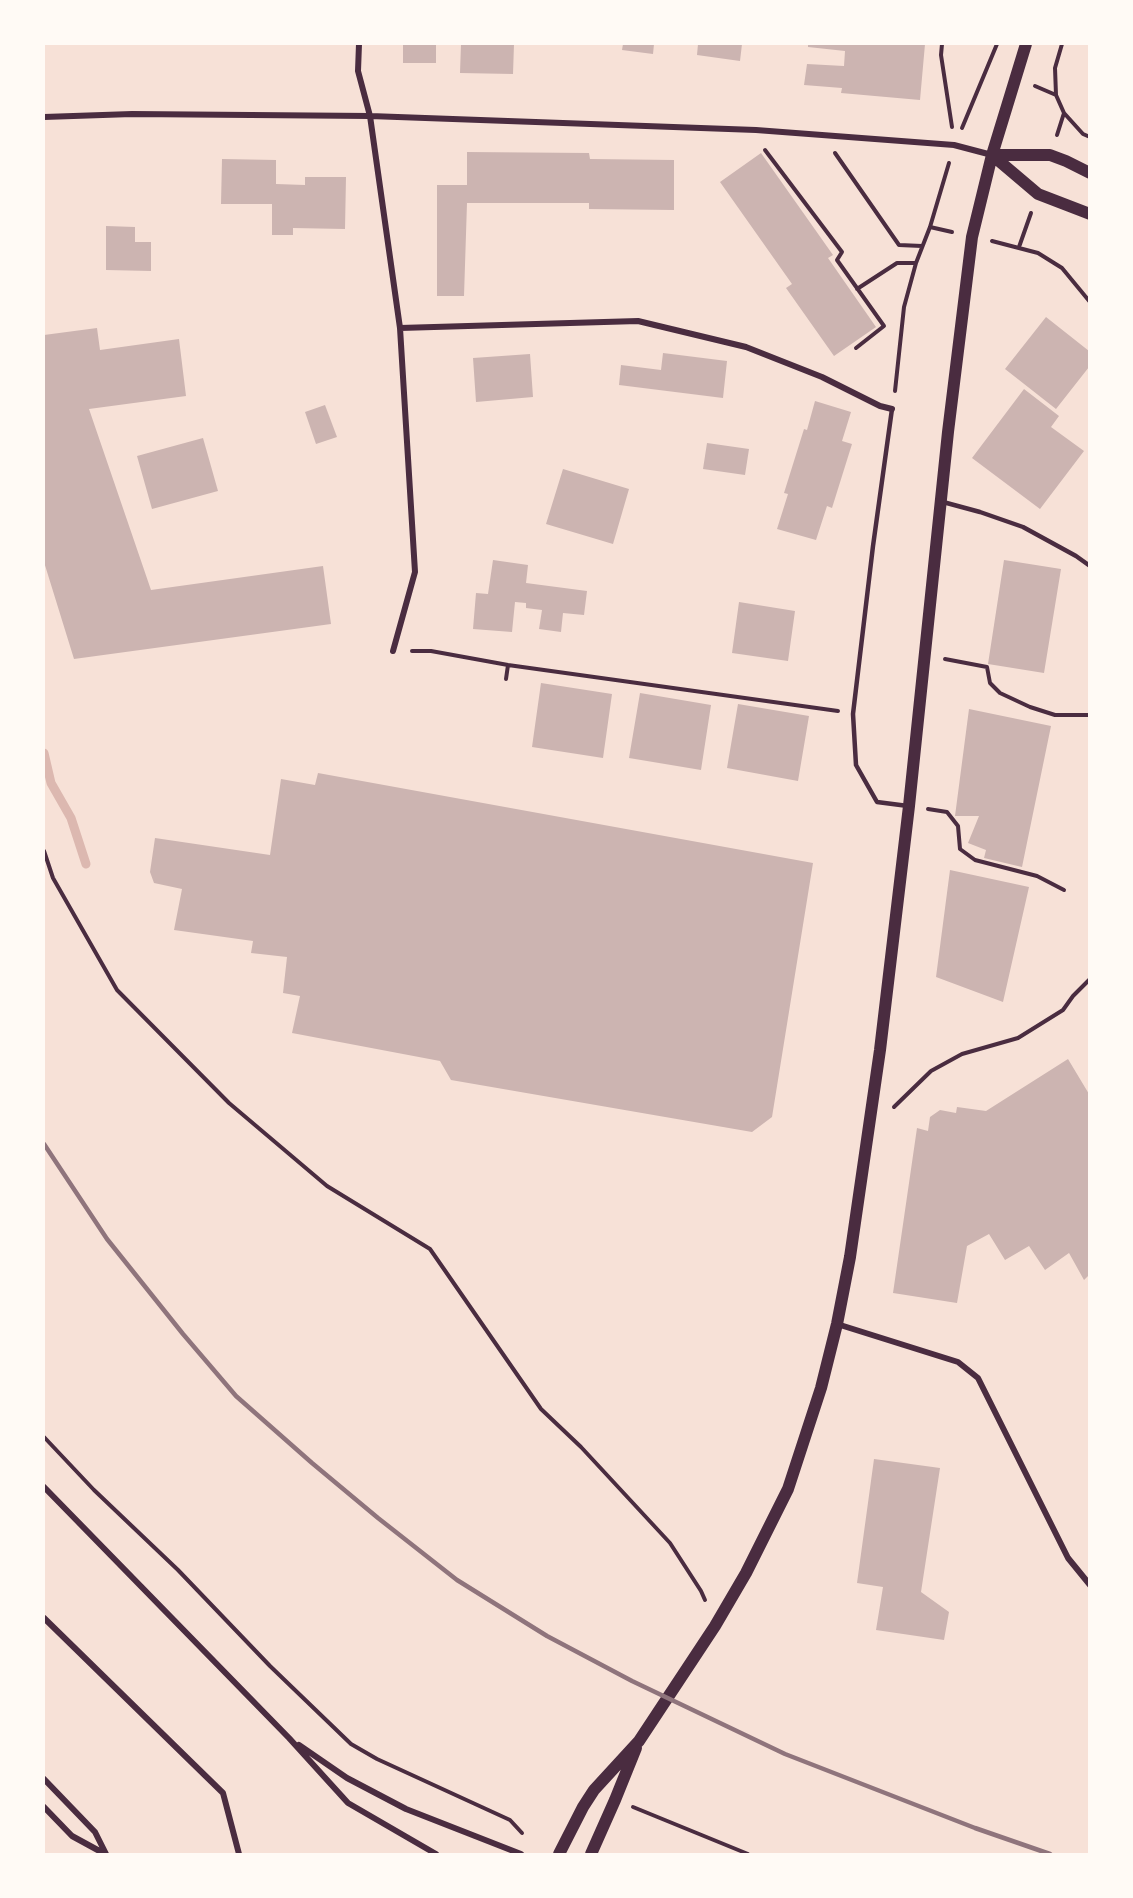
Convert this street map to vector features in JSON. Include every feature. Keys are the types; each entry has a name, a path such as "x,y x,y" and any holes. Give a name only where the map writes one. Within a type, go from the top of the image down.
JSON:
{"main road":[{"path":"559,1854 594,1790 639,1741 715,1626 746,1573 788,1488 821,1388 850,1257 868,1137 909,806 940,501 972,237 992,155 1026,44"},
{"path":"992,155 1050,155 1089,173"},
{"path":"992,155 1038,194 1089,214"},
{"path":"591,1854 639,1741"}],"street":[{"path":"359,44 358,71 370,116 400,328 415,572 393,651"},
{"path":"44,117 132,114 370,116 756,129 954,145 992,155"},
{"path":"400,328 638,321 746,347 822,377 891,409"},
{"path":"837,1324 958,1362 978,1378 1068,1558 1089,1585"},
{"path":"44,1487 289,1738 348,1803 436,1854"},
{"path":"44,1618 223,1793 239,1854"},
{"path":"289,1738 347,1778 406,1809 521,1854"},
{"path":"44,1779 95,1832 106,1854"},
{"path":"44,1807 72,1836 106,1854"}],"lane":[{"path":"891,409 853,714 856,765 877,802 909,806"},
{"path":"940,501 1023,527 1076,556 1089,566"}],"path":[{"path":"942,44 941,55 954,145"},
{"path":"891,409 904,307 916,263 930,227 954,145 997,44"},
{"path":"1062,44 1055,68 1056,95 1064,113 1083,134 1089,137"},
{"path":"756,129 765,150 842,252 837,260 884,326 856,348"},
{"path":"835,134 835,154 899,244 922,246"},
{"path":"930,227 1038,253 1062,268 1089,302"},
{"path":"857,289 897,263 916,263"},
{"path":"393,651 431,651 508,665 853,714"},
{"path":"925,656 987,667 990,683 1000,693 1030,707 1055,715 1089,715"},
{"path":"506,679 508,665"},
{"path":"909,806 947,812 958,826 960,849 975,860 1037,876 1064,890"},
{"path":"44,851 53,878 117,990 229,1103 327,1186 430,1249 541,1409 581,1447 670,1543 701,1591 715,1626"},
{"path":"868,1137 902,1097 931,1071 962,1053 1018,1038 1031,1031 1063,1010 1089,979"},
{"path":"44,1437 94,1490 178,1570 270,1666 351,1744 377,1759 510,1820 525,1837"},
{"path":"615,1800 748,1854"}],"building":[{"path":"403,44 436,44 436,63 403,63"},
{"path":"461,44 514,44 513,74 460,73"},
{"path":"623,44 654,44 653,54 622,50"},
{"path":"698,44 742,44 740,61 697,55"},
{"path":"808,44 925,44 920,100 841,93 842,88 804,85 807,64 844,66 845,51 808,47"},
{"path":"467,152 589,153 590,159 674,160 674,210 589,209 589,203 467,203 464,296 437,296 437,185 467,185"},
{"path":"761,153 833,255 828,258 876,327 834,356 786,288 792,284 720,182"},
{"path":"222,159 276,160 276,184 305,185 305,177 346,177 345,229 293,228 293,235 272,235 272,204 221,204"},
{"path":"106,226 135,227 135,242 151,242 151,271 106,270"},
{"path":"1046,317 1089,351 1089,367 1056,409 1005,369"},
{"path":"97,328 100,350 179,339 186,396 89,409 151,590 323,566 331,624 74,659 44,562 44,335"},
{"path":"663,353 727,361 723,398 619,385 621,365 661,370"},
{"path":"530,354 533,397 476,402 473,358"},
{"path":"1024,389 1059,416 1051,427 1084,451 1040,509 972,458"},
{"path":"815,401 851,412 842,441 852,444 832,508 827,506 816,540 777,529 788,494 784,493"},
{"path":"325,405 337,437 316,444 305,412"},
{"path":"203,438 218,491 152,509 137,456"},
{"path":"707,443 749,449 745,475 703,469"},
{"path":"563,469 629,489 613,544 546,524"},
{"path":"493,560 528,565 526,583 587,591 584,615 563,613 561,632 539,629 542,610 526,608 526,603 515,602 512,632 473,629 476,593 488,594"},
{"path":"1004,560 1061,569 1044,673 988,664"},
{"path":"739,602 795,611 788,661 732,653"},
{"path":"541,683 612,694 603,758 532,747"},
{"path":"640,693 711,705 701,770 629,758"},
{"path":"738,704 809,716 798,781 727,768"},
{"path":"969,709 1051,726 1022,867 984,858 986,850 968,843 979,816 955,816"},
{"path":"318,773 813,863 772,1117 752,1132 451,1080 440,1061 292,1033 300,996 283,993 287,957 251,953 253,941 174,930 182,889 154,883 150,872 155,838 270,855 281,779 315,785"},
{"path":"950,870 1029,887 1003,1002 936,977"},
{"path":"1068,1059 1089,1094 1089,1275 1084,1280 1069,1253 1045,1270 1029,1246 1005,1260 989,1234 967,1246 957,1303 893,1293 917,1128 928,1131 930,1117 940,1110 956,1113 957,1107 986,1111"},
{"path":"874,1459 940,1468 921,1592 949,1612 944,1640 876,1630 883,1587 857,1583"}],"waterway":[{"path":"44,753 51,783 71,818 86,864"}],"railway":[{"path":"44,1144 107,1239 236,1396 378,1518 457,1580 547,1636 632,1681 785,1754 975,1828 1050,1854"}]}
